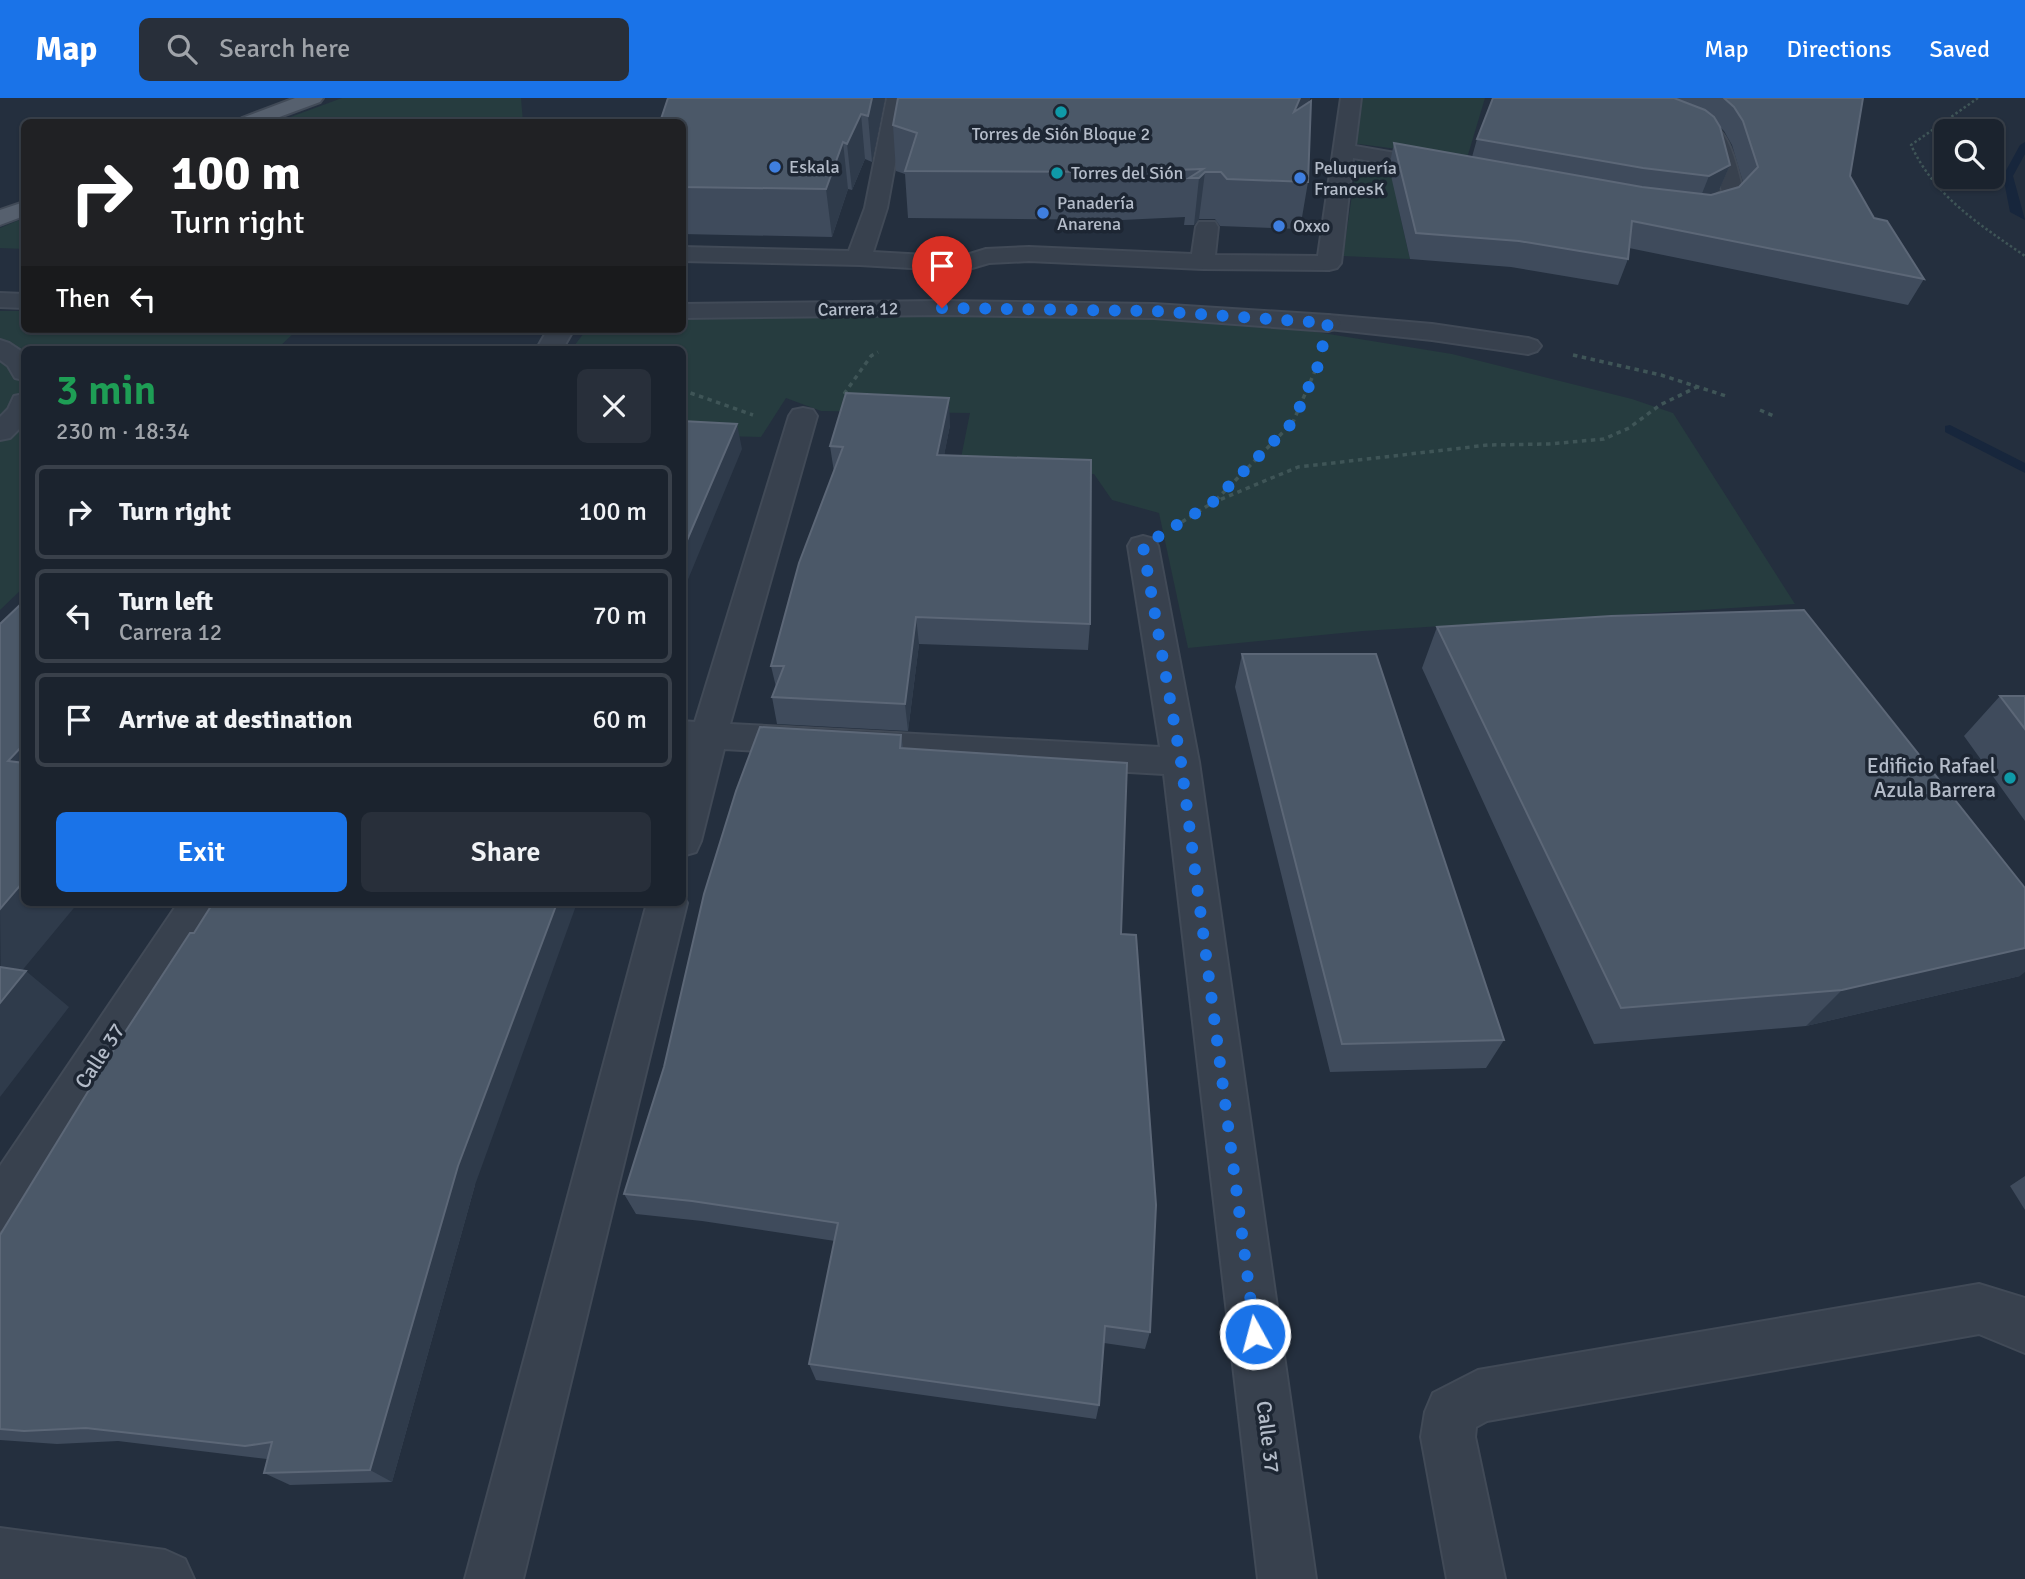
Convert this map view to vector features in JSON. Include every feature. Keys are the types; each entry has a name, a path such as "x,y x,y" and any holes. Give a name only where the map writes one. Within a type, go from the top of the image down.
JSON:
{"main road":[{"path":"257,119 313,98"},
{"path":"0,218 21,210"}],"street":[{"path":"860,258 862,244 876,208 898,98"},
{"path":"686,254 860,258 948,288 986,256 1029,254 1203,262 1329,263 1352,98"},
{"path":"1673,208 1700,211 1718,205 1732,193 1714,134 1692,122"},
{"path":"1343,150 1460,170"},
{"path":"1203,262 1207,227"},
{"name":"Carrera 12","path":"686,311 948,288 1154,311 1432,332 1528,346"},
{"path":"0,300 21,301"},
{"path":"0,348 21,364"},
{"path":"0,432 21,412"},
{"path":"686,811 696,735 802,423"},
{"name":"Calle 37","path":"1143,546 1181,762 1287,1579"},
{"path":"696,735 1181,762"},
{"name":"Calle 37","path":"0,1208 198,906"},
{"path":"494,1579 666,906"},
{"path":"1476,1579 1448,1437 1452,1412 1478,1396 1979,1308 2018,1321 2025,1327"},
{"path":"0,1557 165,1579"}],"path":[{"path":"1978,98 1910,145 1919,167 1944,197 1976,224 2025,256"},
{"path":"686,391 802,423 828,419 871,356 929,320 948,288"},
{"path":"1212,503 1293,422 1318,366 1328,323"},
{"path":"1528,346 1618,365 1699,386 1726,396"},
{"path":"1143,546 1212,503 1298,467 1488,446 1604,439 1629,428 1660,405 1699,386"},
{"path":"1760,410 1774,416"}],"green space":[{"path":"342,98 521,98 523,119 285,119"},
{"path":"1361,98 1485,98 1467,158 1351,143"},
{"path":"1357,161 1403,166 1399,211 1410,259 1343,256"},
{"path":"21,219 21,249 0,248 0,228"},
{"path":"942,308 1230,318 1452,354 1632,399 1673,413 1795,604 1363,631 1188,648 1159,513 1112,500 1094,474 959,468 970,413 821,411 786,398 761,437 686,435 686,346 574,346 584,333 686,333 686,313"},
{"path":"0,311 21,311 21,333 294,333 280,346 21,346 21,590 0,610"}],"building":[{"path":"668,98 872,98 868,116 861,114 847,144 843,142 826,189 686,187 686,119 661,119"},
{"path":"898,98 1300,98 1294,112 1311,101 1308,182 1227,179 1221,172 1205,172 1199,178 1189,178 1203,169 1125,172 905,171 917,133 893,125"},
{"path":"1493,98 1674,98 1705,110 1714,117 1720,127 1730,165 1709,176 1643,168 1477,139"},
{"path":"1724,98 1863,98 1850,176 1874,218 1887,221 1924,279 1632,221 1628,259 1519,241 1416,233 1394,143 1642,187 1711,195 1739,187 1758,167 1743,121"},
{"path":"846,393 949,398 937,455 1091,460 1090,624 916,617 905,704 772,697 784,666 771,666 799,563 843,447 830,446"},
{"path":"686,421 737,424 686,543"},
{"path":"21,604 21,747 8,761 21,763 21,884 0,909 0,624"},
{"path":"1804,610 2025,888 2025,948 1842,990 1621,1008 1437,627 1611,616"},
{"path":"1242,654 1376,654 1504,1040 1342,1044"},
{"path":"2000,696 2025,696 2025,729"},
{"path":"760,727 901,735 900,748 1127,763 1121,934 1136,935 1156,1205 1150,1332 1105,1326 1099,1405 809,1364 838,1223 692,1201 624,1194 664,1067 704,894 736,791"},
{"path":"211,906 556,906 458,1166 370,1470 264,1473 272,1442 245,1446 86,1428 24,1431 0,1429 0,1235 116,1046 190,933 194,933"},
{"path":"0,967 26,971 0,1003"}],"waterway":[{"path":"2025,145 2008,176 2016,212 2025,217"},
{"path":"1950,429 2025,469"}],"place":[{"name":"Torres de Sión Bloque 2","path":"1061,112"},
{"name":"Eskala","path":"775,167"},
{"name":"Torres del Sión","path":"1057,173"},
{"name":"Peluquería FrancesK","path":"1300,178"},
{"name":"Panadería Anarena","path":"1043,213"},
{"name":"Oxxo","path":"1279,226"},
{"name":"Edificio Rafael Azula Barrera","path":"2010,778"}],"route":[{"path":"942,308 1154,311 1328,323 1318,366 1293,422 1212,503 1143,546 1181,762 1255,1334"}]}
